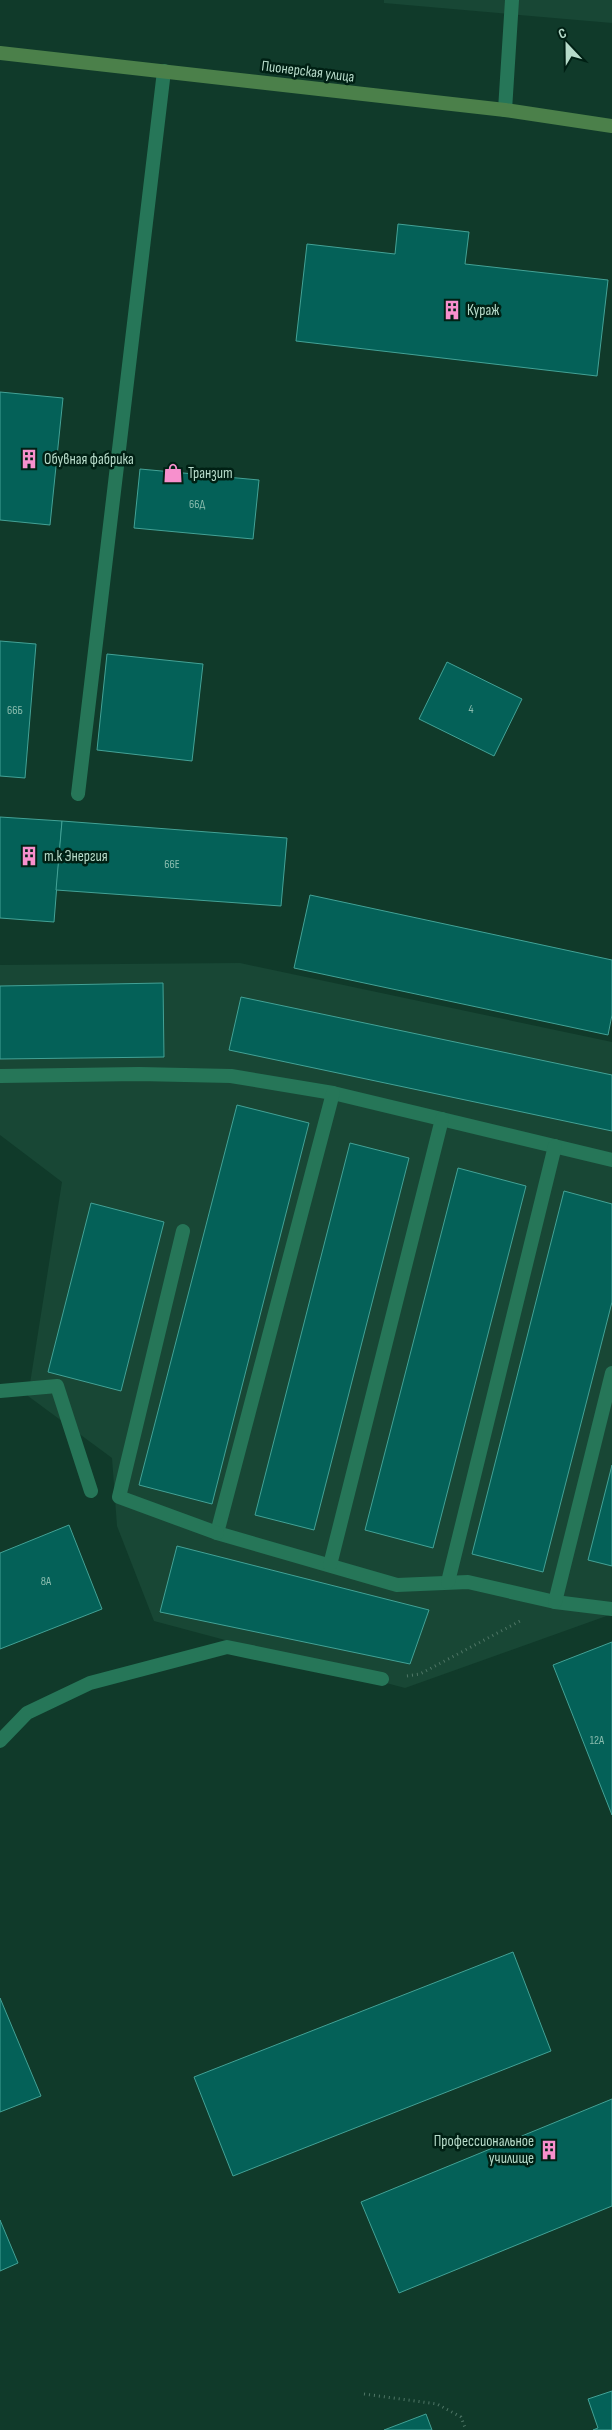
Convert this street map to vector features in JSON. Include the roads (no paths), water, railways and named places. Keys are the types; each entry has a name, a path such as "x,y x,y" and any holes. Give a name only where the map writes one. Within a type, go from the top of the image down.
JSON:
{"main road":[{"name":"Пионерская улица","path":"0,53 505,110 612,126"}],"lane":[{"path":"505,110 512,0"},
{"path":"78,794 164,71"},
{"path":"0,1076 139,1074 231,1076 333,1093 612,1160"},
{"path":"217,1533 333,1093"},
{"path":"330,1565 442,1119"},
{"path":"448,1582 555,1146"},
{"path":"183,1231 119,1497 217,1533 397,1585 468,1582 556,1602 612,1609"},
{"path":"556,1602 612,1373"},
{"path":"0,1391 56,1386 91,1491"},
{"path":"0,1741 27,1713 90,1683 227,1647 382,1679"}],"place":[{"name":"Кураж","path":"452,310"},
{"name":"Обувная фабрика","path":"29,459"},
{"name":"Транзит","path":"173,473"},
{"name":"т.к Энергия","path":"29,856"},
{"name":"Профессиональное училище","path":"549,2150"}]}
